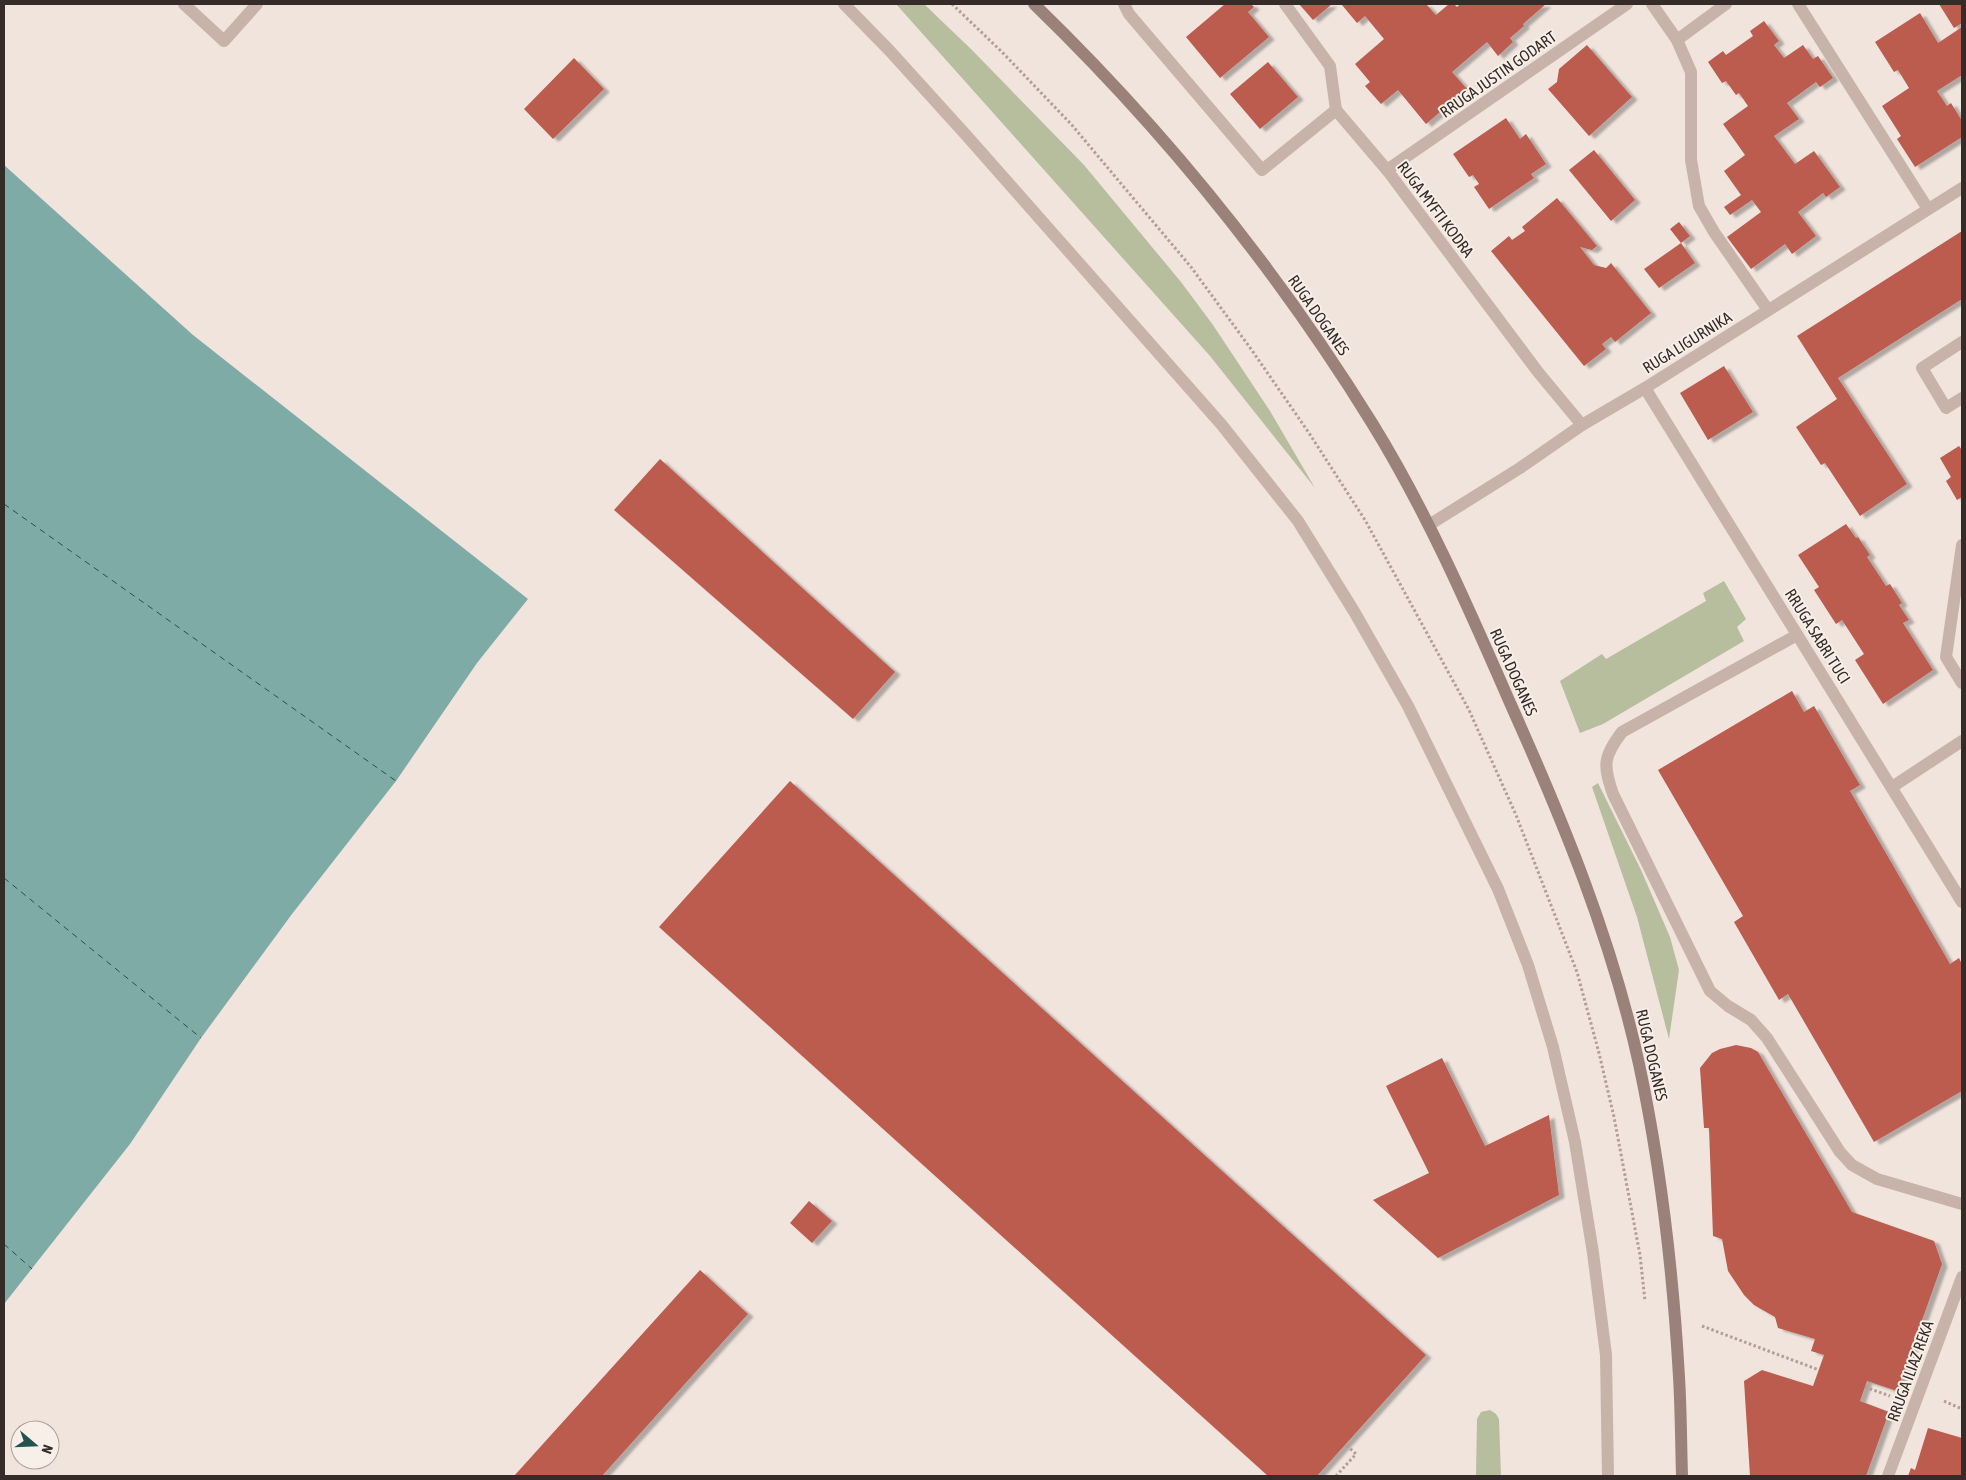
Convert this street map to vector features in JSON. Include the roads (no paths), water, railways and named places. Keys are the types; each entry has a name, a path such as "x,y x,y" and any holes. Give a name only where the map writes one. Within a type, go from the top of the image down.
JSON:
{"main road":[{"name":"RUGA DOGANES","path":"1034,4 1126,101 1185,167 1254,252 1312,331 1373,424 1429,525 1542,774 1582,875 1616,974 1638,1062 1665,1221 1676,1324 1682,1476"}],"street":[{"path":"184,4 224,41 257,4"},
{"path":"844,4 889,50 1227,432 1298,521 1354,612 1408,706 1498,888 1528,966 1553,1047 1575,1142 1594,1253 1606,1355 1608,1476"},
{"path":"1124,4 1129,14 1262,170 1336,110 1330,66 1285,4"},
{"name":"RRUGA JUSTIN GODART","path":"1387,170 1627,4"},
{"path":"1652,4 1677,40 1691,72 1691,160 1699,206 1714,232 1768,310"},
{"path":"1677,40 1726,4"},
{"path":"1798,4 1928,209"},
{"name":"RUGA MYFTI KODRA","path":"1336,110 1387,170 1538,372 1582,425"},
{"name":"RUGA LIGURNIKA","path":"1429,525 1520,468 1582,425 1645,388 1962,188"},
{"path":"1962,342 1922,368 1946,408 1962,398"},
{"name":"RRUGA SABRI TUCI","path":"1645,388 1962,902"},
{"path":"1962,545 1946,657 1962,683"},
{"path":"1797,634 1622,732 1608,752 1606,775 1613,794 1710,991 1728,1006 1750,1020 1767,1038 1840,1152 1852,1165 1877,1179 1962,1204"},
{"path":"1892,787 1962,741"},
{"name":"RRUGA ILIAZ REKA","path":"1888,1476 1962,1276"}],"water":[{"path":"4,165 193,335 528,599 477,663 396,781 292,914 201,1038 130,1144 4,1304"}]}
